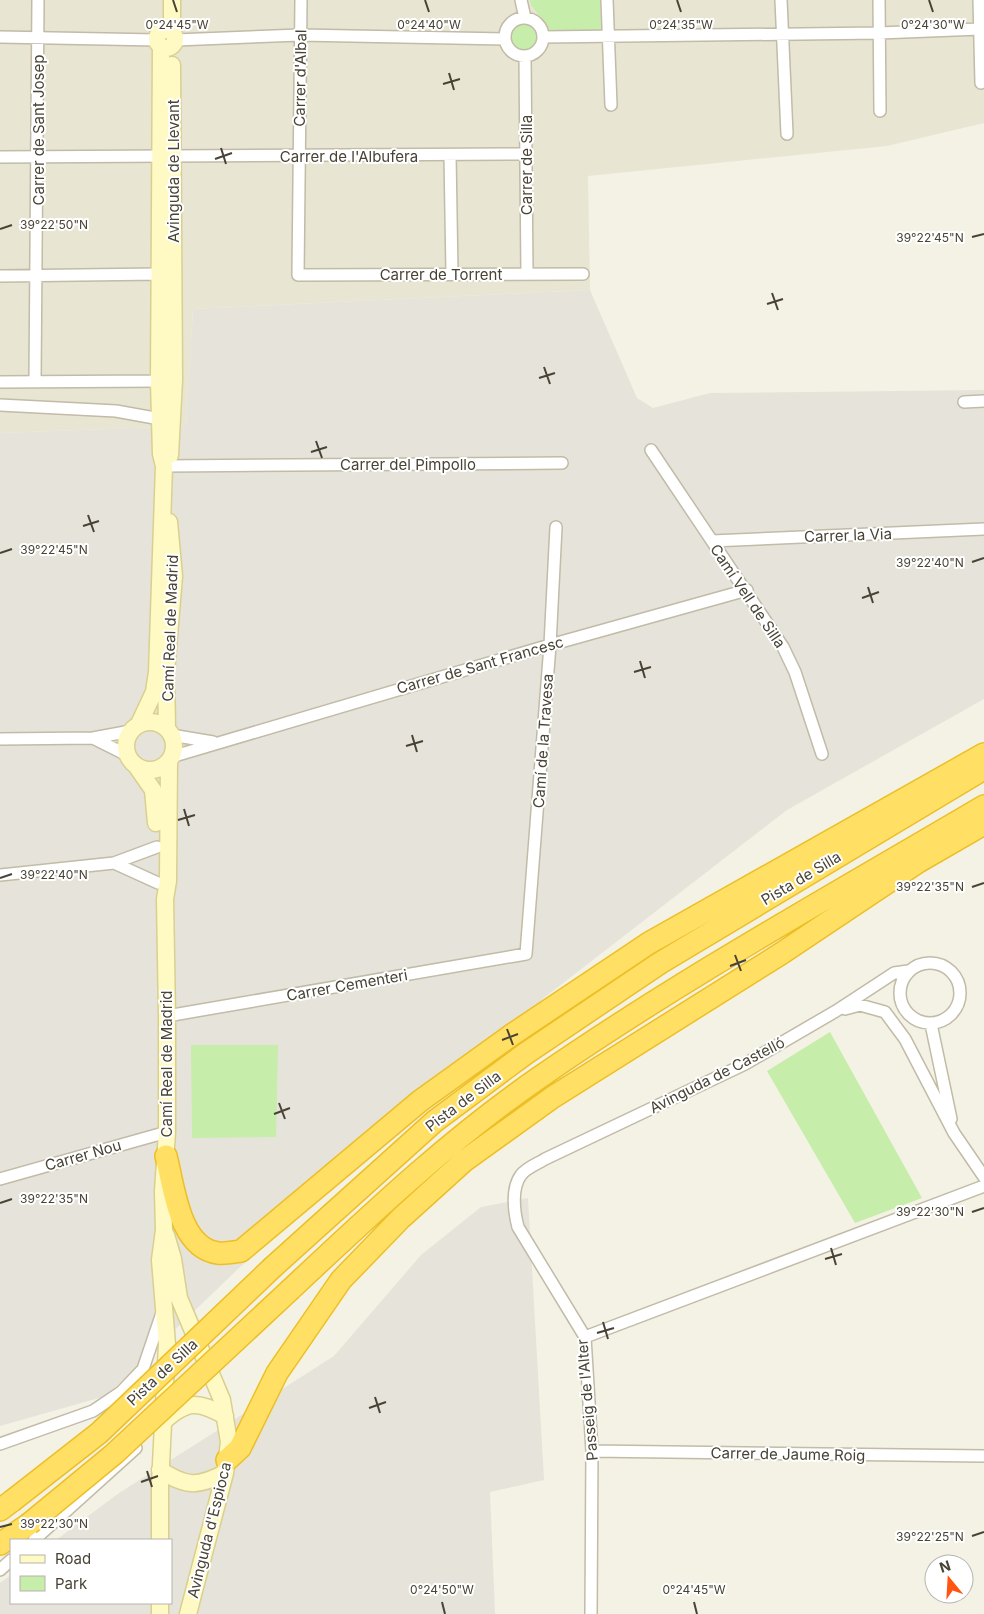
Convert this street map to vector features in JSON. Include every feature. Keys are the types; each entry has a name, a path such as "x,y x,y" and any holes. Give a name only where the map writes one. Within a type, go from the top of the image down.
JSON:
{"highway":[{"path":"166,1156 184,1228 196,1244 217,1253 241,1251 420,1101 513,1034 633,953 828,840 984,754"},
{"name":"Pista de Silla","path":"6,1506 98,1433 273,1267 435,1122 526,1054 660,963 984,769"},
{"name":"Pista de Silla","path":"13,1539 32,1532 386,1199 451,1143 540,1077 673,990 984,806"},
{"path":"226,1466 240,1448 277,1373 341,1280 401,1218 464,1161 553,1097 782,953 918,862 984,824"}],"street":[{"name":"Carrer de Sant Josep","path":"35,380 38,0"},
{"name":"Avinguda de Llevant","path":"161,0 166,40 167,156 174,350 167,419"},
{"name":"Avinguda de Llevant","path":"166,40 172,0"},
{"name":"Carrer d'Albal","path":"298,275 301,0"},
{"path":"521,0 526,18"},
{"path":"608,0 611,105"},
{"path":"781,0 787,134"},
{"path":"878,0 880,111"},
{"path":"979,0 981,83"},
{"path":"526,18 536,22 542,31 543,37 540,48 536,52 525,56 519,56 509,50 505,38 508,26 519,19 526,18"},
{"path":"543,37 879,33 980,29"},
{"path":"0,37 38,36 166,40 300,35 505,38"},
{"name":"Carrer de Silla","path":"525,56 526,274"},
{"name":"Carrer de l'Albufera","path":"0,157 525,154"},
{"path":"450,155 452,273"},
{"name":"Avinguda de Llevant","path":"167,156 159,274 159,381 167,419"},
{"path":"0,276 159,274"},
{"name":"Avinguda de Llevant","path":"159,274 165,276 173,295"},
{"name":"Carrer de Torrent","path":"298,275 583,274"},
{"name":"Avinguda de Llevant","path":"159,381 167,374 167,361 174,350"},
{"path":"0,382 35,380 159,381"},
{"path":"964,402 984,401"},
{"path":"0,405 116,411 167,419"},
{"name":"Camí Real de Madrid","path":"135,728 154,692 157,672 163,498 167,460 167,419"},
{"name":"Camí Vell de Silla","path":"650,450 747,590 789,659 822,754"},
{"name":"Carrer del Pimpollo","path":"167,460 562,463"},
{"name":"Camí Real de Madrid","path":"163,498 173,539 174,576 166,673 169,732"},
{"name":"Camí de la Travesa","path":"526,954 550,645 556,527"},
{"name":"Carrer la Via","path":"712,541 984,529"},
{"name":"Carrer de Sant Francesc","path":"170,759 215,743 550,645 747,590"},
{"path":"0,739 93,738 154,722 169,732 174,746 170,759 157,769 150,770 93,738"},
{"path":"132,761 126,743 135,728"},
{"name":"Carrer de Sant Francesc","path":"169,732 215,743"},
{"name":"Camí Real de Madrid","path":"162,1422 167,1344 160,1260 164,1230 163,1191 166,1156 168,1016 165,898 168,882 170,759"},
{"name":"Camí Real de Madrid","path":"132,761 155,795 158,883 165,898"},
{"path":"0,875 114,863 157,847"},
{"path":"114,863 158,883"},
{"name":"Carrer Cementeri","path":"168,1016 526,954"},
{"path":"927,963 937,963 947,967 959,983 959,1002 955,1011 941,1021 931,1024 912,1018 901,1004 899,995 900,986 908,971 927,963"},
{"name":"Avinguda de Castelló","path":"521,1175 545,1159 745,1064 836,1011 894,973 908,971"},
{"path":"836,1011 860,1005 885,1012 904,1039 954,1133 984,1177"},
{"path":"904,1039 912,1018"},
{"path":"931,1024 954,1133"},
{"name":"Carrer Nou","path":"0,1178 166,1132"},
{"name":"Passeig de l'Alter","path":"521,1175 514,1213 518,1227 585,1337 592,1451 591,1614"},
{"path":"585,1337 984,1186"},
{"name":"Camí Real de Madrid","path":"164,1230 173,1259 179,1298 222,1400 225,1416"},
{"path":"0,1444 93,1411 121,1392 143,1369 164,1308"},
{"path":"32,1532 177,1409 192,1404 207,1406 225,1416"},
{"name":"Avinguda d'Espioca","path":"188,1614 226,1466 229,1442 225,1416"},
{"path":"160,1539 162,1422"},
{"name":"Carrer de Jaume Roig","path":"592,1451 984,1456"},
{"path":"160,1470 184,1483 197,1484 226,1466"},
{"path":"0,1570 10,1561"}],"shaded area":[{"path":"0,0 984,0 984,123 887,146 588,176 590,290 193,309 186,426 0,433"},
{"path":"590,290 637,398 653,408 710,393 984,390 984,699 787,810 545,997 238,1269 106,1396 0,1426 0,433 186,426 193,309"},
{"path":"528,1198 544,1480 490,1492 495,1614 0,1614 0,1583 10,1576 10,1604 172,1604 172,1539 57,1539 119,1493 334,1356 421,1255 481,1207"}],"green space":[{"path":"530,0 600,0 601,30 550,30 531,5"},
{"path":"523,24 532,28 536,37 532,46 523,50 514,46 510,37 514,28"},
{"path":"830,1032 922,1198 855,1223 767,1071"},
{"path":"191,1045 278,1045 276,1137 192,1138"}]}
